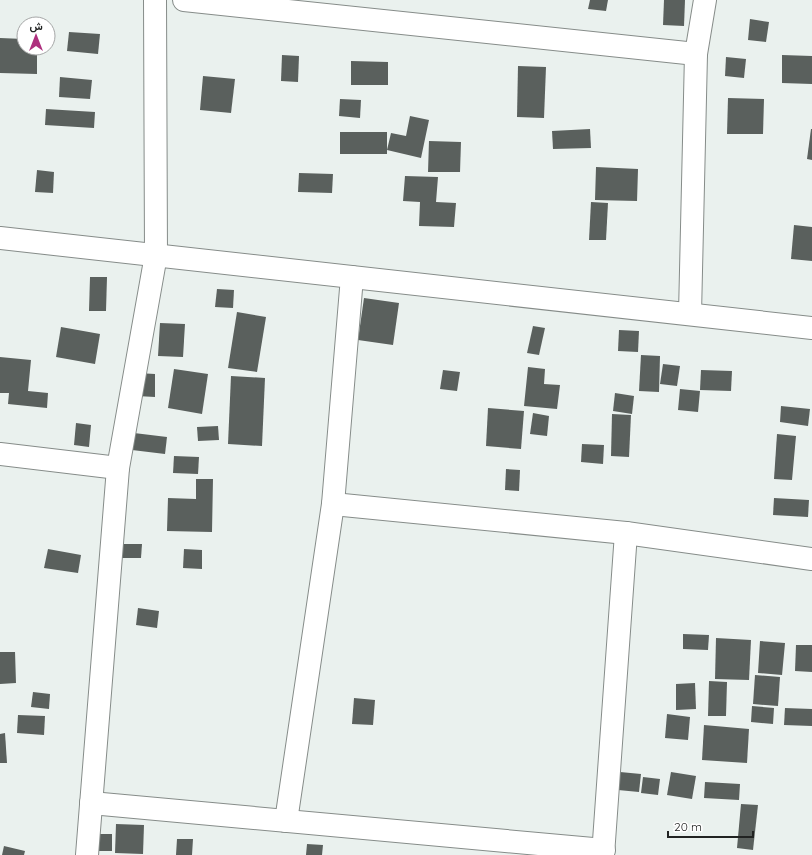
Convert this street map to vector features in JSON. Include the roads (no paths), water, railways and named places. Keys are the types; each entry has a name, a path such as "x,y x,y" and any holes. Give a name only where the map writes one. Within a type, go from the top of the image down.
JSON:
{"street":[{"path":"87,855 118,468 156,255 155,0"},
{"path":"184,0 696,54"},
{"path":"690,314 696,54 705,0"},
{"path":"0,238 812,328"},
{"path":"286,821 333,504 352,277"},
{"path":"0,454 118,468"},
{"path":"333,504 626,533 812,559"},
{"path":"91,803 604,853 626,533"}]}
